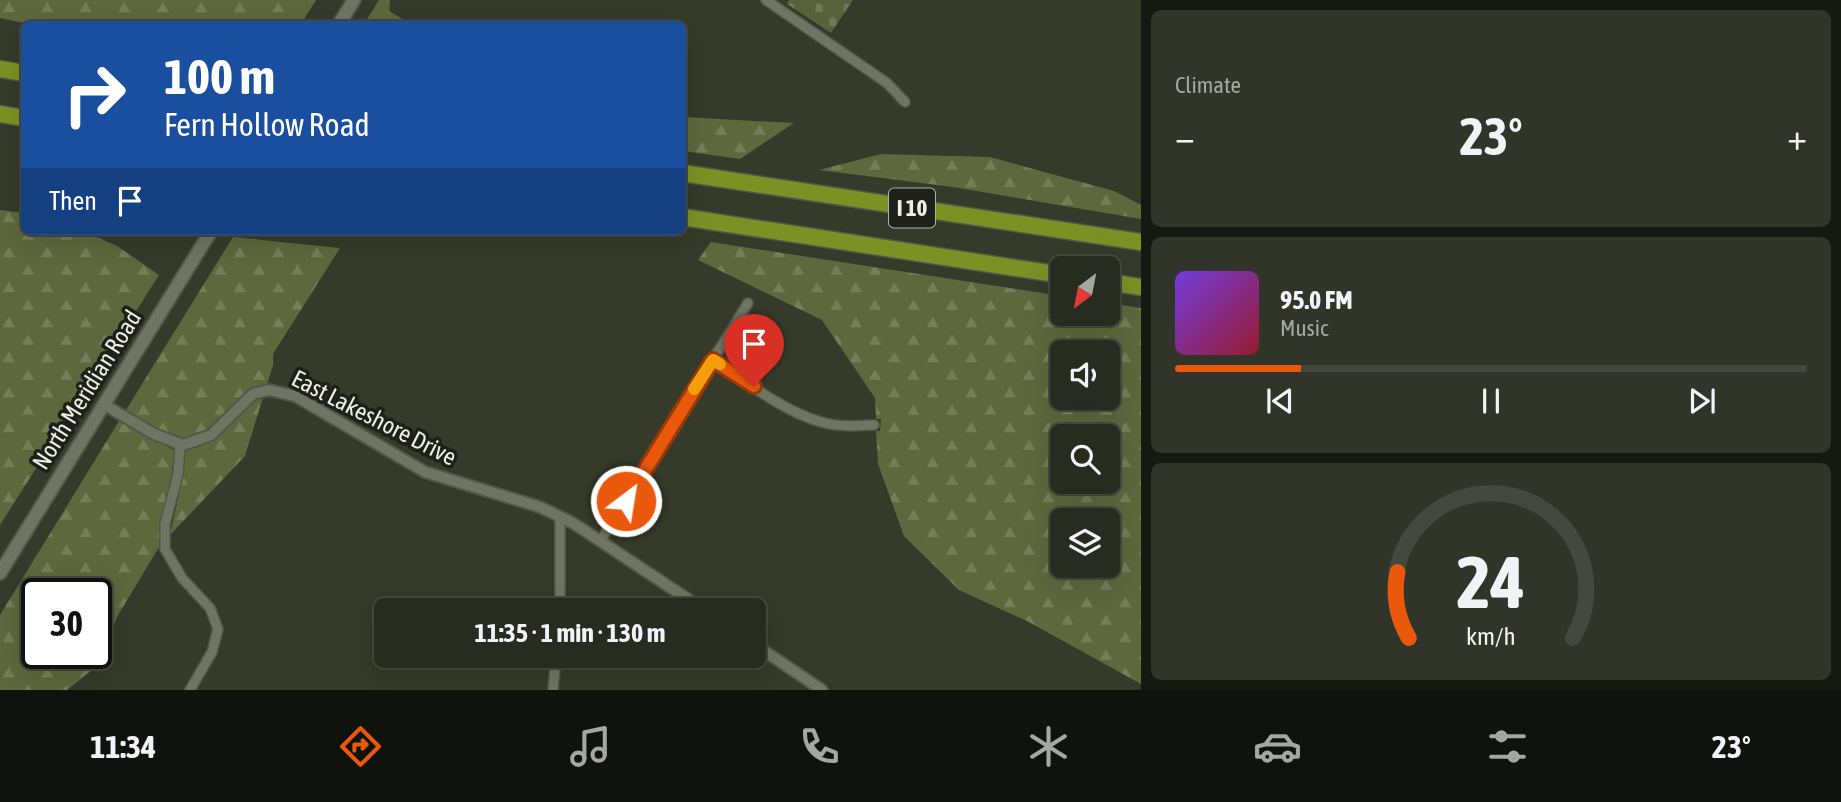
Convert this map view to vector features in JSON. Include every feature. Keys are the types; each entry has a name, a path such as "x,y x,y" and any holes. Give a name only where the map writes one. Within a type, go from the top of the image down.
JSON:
{"highway":[{"path":"0,69 21,72"},
{"path":"0,114 21,118"},
{"name":"I 10","path":"686,174 1141,242"},
{"name":"I 10","path":"686,218 1050,273"},
{"path":"1120,283 1141,286"}],"main road":[{"path":"341,21 354,0"},
{"name":"North Meridian Road","path":"0,573 209,235"}],"street":[{"path":"773,2 887,83 905,102"},
{"path":"601,540 748,303"},
{"path":"713,360 795,412 820,422 842,426 874,425"},
{"name":"East Lakeshore Drive","path":"180,444 211,435 253,394 281,391 311,404 425,472 540,508 560,517 601,540 687,598"},
{"path":"103,404 154,434 180,444 178,474 165,524 166,550 182,578 210,608 218,629 212,652 190,690"},
{"path":"559,598 560,517"},
{"path":"766,652 822,690"},
{"path":"553,690 555,668"}],"green space":[{"path":"0,0 316,0 303,21 21,22 0,18"},
{"path":"379,0 390,0 389,11 406,21 366,21"},
{"path":"789,0 853,0 831,33 787,4"},
{"path":"686,117 794,123 740,159 686,151"},
{"path":"881,154 990,157 1114,191 1141,205 1141,219 953,187 819,170"},
{"path":"0,210 21,213 21,235 92,235 117,246 159,275 0,525"},
{"path":"233,237 340,248 273,354 267,385 254,389 243,397 200,435 175,437 126,410"},
{"path":"711,242 1050,294 1050,326 1120,326 1120,305 1141,308 1141,684 1027,621 959,590 904,536 878,464 876,431 880,431 881,419 876,419 875,398 822,320 698,260"},
{"path":"263,397 245,456 170,535 183,475 185,450 209,441 243,408"},
{"path":"119,421 174,450 172,474 160,523 159,547 112,629 112,578 23,578"},
{"path":"21,581 21,669 93,669 67,690 0,690 0,615"}],"slow traffic":[{"path":"694,389 713,360 720,364"}],"route":[{"path":"626,501 713,360 754,386"}]}
